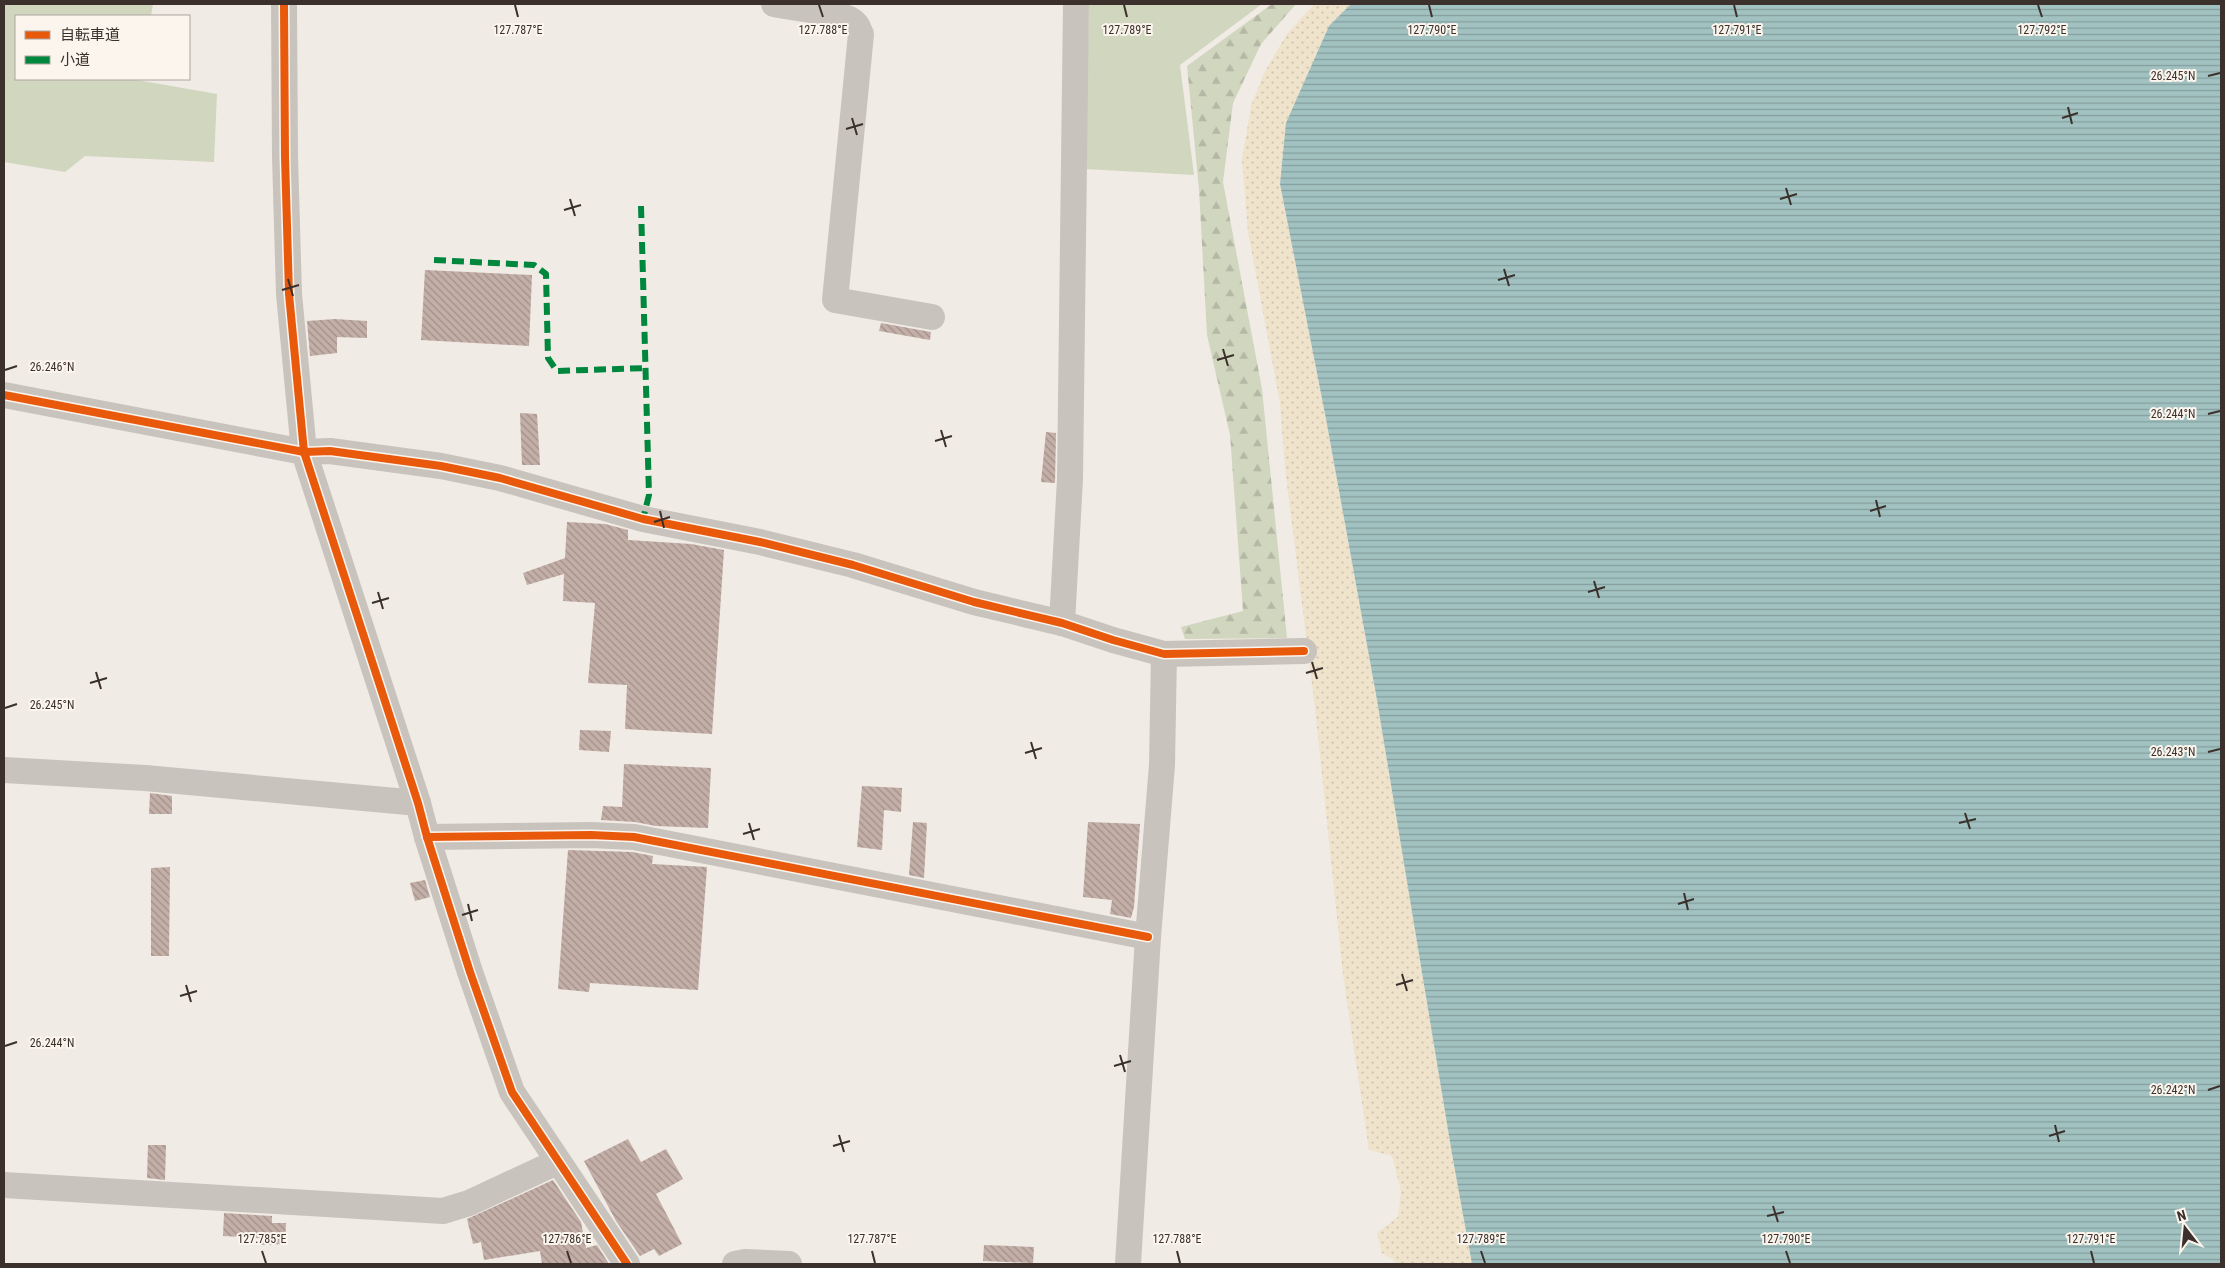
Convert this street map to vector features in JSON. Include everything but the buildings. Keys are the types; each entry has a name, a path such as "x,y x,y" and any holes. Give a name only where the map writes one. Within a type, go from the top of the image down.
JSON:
{"street":[{"path":"284,4 285,157 289,294 304,452 474,982 509,1083 557,1162 627,1264"},
{"path":"774,4 792,9 840,14 856,23 860,34 835,300 932,318"},
{"path":"1062,623 1070,478 1076,4"},
{"path":"4,395 304,452 330,451 441,466 500,478 643,519 760,542 853,565 974,602 1062,623 1164,654 1304,651"},
{"path":"1128,1264 1148,937 1162,765 1164,654"},
{"path":"4,770 145,778 418,803"},
{"path":"427,836 634,836 1148,937"},
{"path":"4,1185 443,1211 468,1203 557,1162"},
{"path":"735,1264 744,1262 789,1264"}],"green space":[{"path":"4,4 153,4 151,15 15,15 15,80 137,80 217,94 214,162 85,156 65,172 4,162"},
{"path":"1089,4 1262,4 1180,65 1194,175 1085,169"},
{"path":"1272,4 1296,4 1261,44 1233,103 1223,182 1262,389 1287,638 1185,639 1181,627 1243,611 1230,435 1207,335 1199,189 1187,66"}],"sand":[{"path":"1314,4 1351,4 1329,26 1280,184 1326,419 1377,700 1472,1264 1395,1264 1394,1260 1382,1253 1377,1233 1398,1217 1401,1191 1392,1156 1369,1150 1343,975 1315,708 1285,468 1280,403 1248,232 1242,160 1251,106 1264,73 1287,34"}],"water":[{"path":"1351,4 2221,4 2221,1264 1472,1264 1377,700 1326,419 1280,184 1286,123 1329,26"}],"marked path":[{"path":"641,206 649,495 643,519"},
{"path":"434,260 534,265 546,274 548,358 557,371 646,368"}],"cycle path":[{"path":"284,4 285,157 289,294 304,452 418,803 470,972 512,1092 627,1264"},
{"path":"4,395 304,452 330,451 441,466 500,478 643,519 760,542 853,565 974,602 1062,623 1164,654 1304,651"},
{"path":"427,837 591,835 634,837 1148,937"}]}
